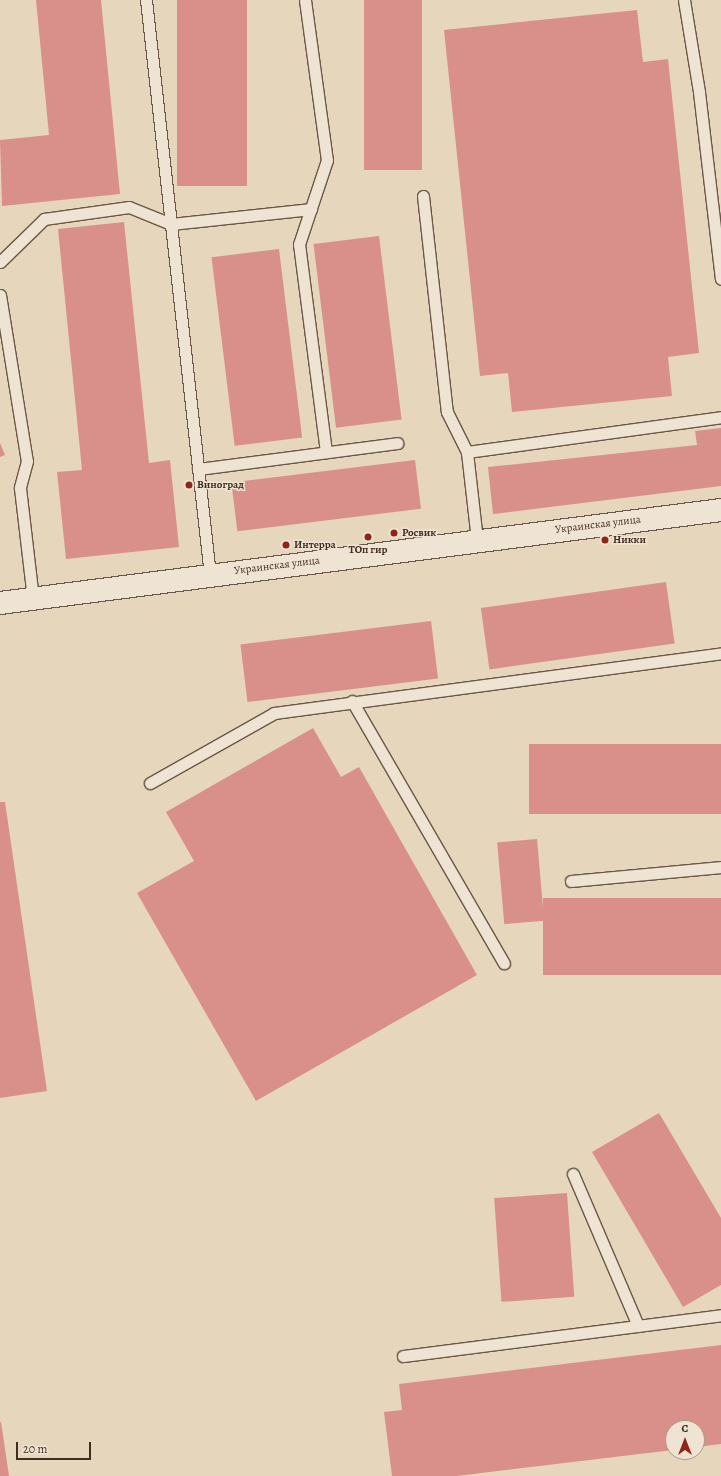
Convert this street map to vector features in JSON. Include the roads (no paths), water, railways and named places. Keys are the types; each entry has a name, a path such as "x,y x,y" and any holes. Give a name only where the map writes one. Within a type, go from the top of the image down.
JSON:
{"main road":[{"name":"Украинская улица","path":"0,603 477,540 721,510"}],"lane":[{"path":"146,0 210,575"},
{"path":"305,0 326,160 299,244 326,452"},
{"path":"684,0 699,92 721,279"},
{"path":"423,196 447,412 467,452 477,540"},
{"path":"0,262 44,219 129,207 171,224 310,209"},
{"path":"0,296 27,461 20,488 33,598"},
{"path":"467,452 721,417"},
{"path":"198,469 397,443"},
{"path":"150,783 274,713 352,701 721,653"},
{"path":"352,701 504,963"},
{"path":"571,881 721,867"},
{"path":"573,1174 638,1326"},
{"path":"402,1356 721,1315"}],"place":[{"name":"Виноград","path":"189,485"},
{"name":"Росвик","path":"394,533"},
{"name":"ТОп гир","path":"368,537"},
{"name":"Никки","path":"605,540"},
{"name":"Интерра","path":"286,545"}]}
